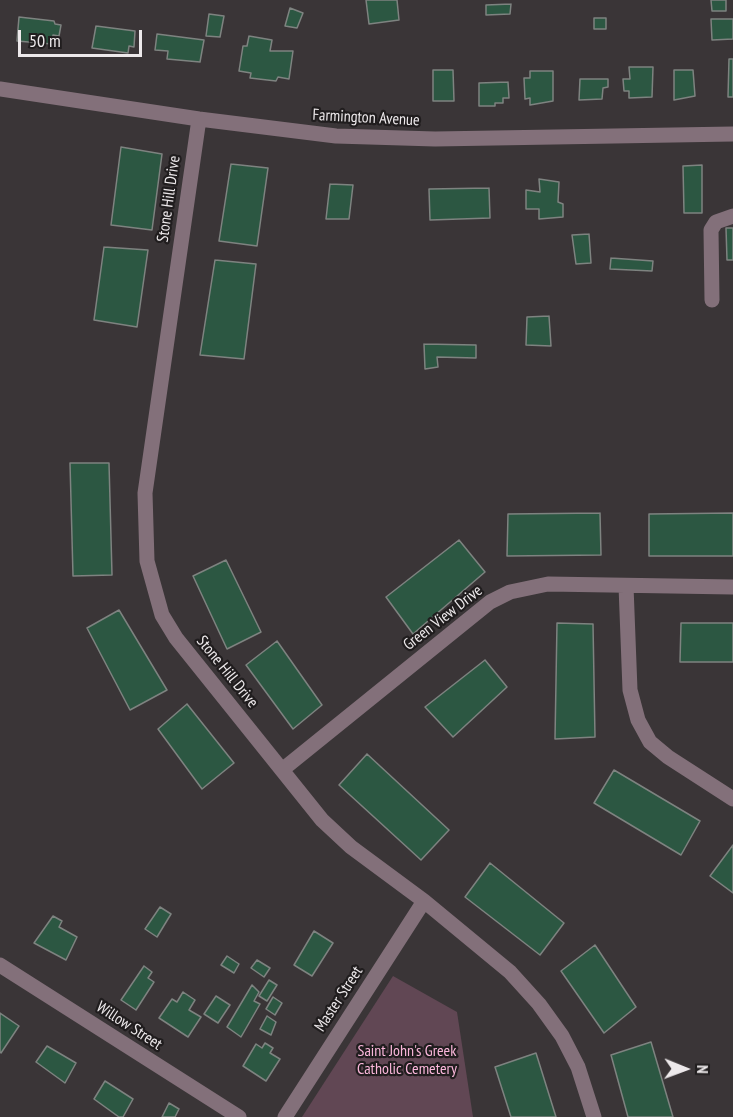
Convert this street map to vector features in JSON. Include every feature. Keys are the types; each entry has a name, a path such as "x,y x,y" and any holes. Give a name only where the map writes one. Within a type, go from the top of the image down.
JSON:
{"street":[{"name":"Farmington Avenue","path":"0,88 293,132 379,138 733,134"},
{"name":"Stone Hill Drive","path":"198,119 146,493 147,561 162,615 176,638 322,820 351,847 424,901 510,972 539,1004 562,1036 578,1067 594,1117"},
{"path":"712,300 711,230 716,222 733,216"},
{"name":"Green View Drive","path":"282,770 490,602 510,592 548,584 733,587"},
{"path":"627,586 630,690 638,720 650,742 668,757 733,799"},
{"name":"Master Street","path":"285,1117 424,901"},
{"name":"Willow Street","path":"0,965 239,1117"}],"green space":[{"name":"Saint John's Greek Catholic Cemetery","path":"393,976 457,1012 473,1117 302,1117"}],"building":[{"path":"366,0 397,0 399,20 369,24"},
{"path":"711,0 726,0 726,11 712,11"},
{"path":"511,4 510,14 486,15 486,5"},
{"path":"290,8 303,13 297,28 285,26"},
{"path":"209,14 224,16 220,37 206,36"},
{"path":"19,17 54,21 55,24 61,25 59,36 53,35 52,44 17,41"},
{"path":"594,18 606,18 606,29 594,29"},
{"path":"711,19 733,19 733,39 712,40"},
{"path":"96,26 135,31 134,47 129,46 128,53 92,48"},
{"path":"157,34 204,40 200,62 167,59 168,51 155,50"},
{"path":"249,36 272,40 270,51 293,51 289,79 278,77 276,81 250,78 251,73 239,71 243,46 247,46"},
{"path":"729,59 733,59 733,97 728,97"},
{"path":"629,67 653,67 652,97 629,98 629,91 624,91 623,79 630,79"},
{"path":"433,70 453,70 454,101 433,101"},
{"path":"674,70 693,70 695,96 674,100"},
{"path":"530,71 553,71 553,101 530,105 530,98 525,99 524,78 530,78"},
{"path":"580,79 608,79 608,87 603,88 602,99 579,100"},
{"path":"508,82 509,98 503,98 503,103 495,103 495,106 479,106 479,83"},
{"path":"121,147 162,154 152,230 111,225"},
{"path":"231,164 268,168 257,246 219,241"},
{"path":"702,165 702,213 684,213 683,166"},
{"path":"539,179 559,182 558,202 563,204 563,217 539,219 539,209 526,209 526,190 540,192"},
{"path":"330,184 353,185 349,219 326,219"},
{"path":"489,188 490,218 430,220 429,189"},
{"path":"726,228 733,228 733,260 727,260"},
{"path":"589,234 591,263 576,264 572,235"},
{"path":"104,247 148,250 137,327 94,320"},
{"path":"611,258 653,261 652,271 610,269"},
{"path":"215,260 256,264 244,359 200,355"},
{"path":"549,316 551,346 526,345 527,317"},
{"path":"424,344 476,345 476,358 437,357 438,367 425,369"},
{"path":"70,463 109,463 112,575 73,576"},
{"path":"600,513 601,555 507,556 508,514"},
{"path":"733,513 733,556 649,556 649,514"},
{"path":"459,540 485,572 413,634 386,597"},
{"path":"226,560 261,632 227,649 193,576"},
{"path":"119,610 167,690 130,710 87,628"},
{"path":"557,623 593,624 595,737 555,739"},
{"path":"681,623 733,623 733,662 680,662"},
{"path":"277,641 322,705 293,729 246,665"},
{"path":"485,660 507,687 453,737 425,707"},
{"path":"187,704 234,763 202,789 158,729"},
{"path":"367,754 449,830 421,860 339,785"},
{"path":"614,770 700,821 681,855 594,803"},
{"path":"733,845 733,893 710,876"},
{"path":"490,863 564,923 540,955 465,897"},
{"path":"160,907 171,914 157,937 145,929"},
{"path":"53,916 62,921 59,927 77,937 66,960 34,943"},
{"path":"314,931 333,943 312,976 294,965"},
{"path":"595,945 636,1007 604,1033 561,971"},
{"path":"227,956 239,964 234,973 221,965"},
{"path":"257,960 270,968 264,977 251,968"},
{"path":"144,966 152,972 148,978 154,982 136,1010 121,1000"},
{"path":"269,980 277,985 267,1001 259,996"},
{"path":"252,985 259,992 254,1001 260,1004 241,1037 227,1027"},
{"path":"183,992 195,1000 189,1010 201,1017 188,1037 159,1018 172,999 177,1002"},
{"path":"216,996 230,1005 218,1023 204,1014"},
{"path":"273,997 282,1003 275,1015 266,1009"},
{"path":"0,1013 19,1026 1,1053 0,1052"},
{"path":"267,1016 276,1022 271,1035 260,1029"},
{"path":"651,1042 673,1117 628,1117 611,1055"},
{"path":"265,1043 273,1048 270,1053 280,1059 266,1081 243,1066 256,1044 262,1048"},
{"path":"47,1046 76,1063 65,1083 36,1062"},
{"path":"536,1053 556,1117 511,1117 495,1067"},
{"path":"105,1081 133,1099 123,1117 119,1117 94,1099"},
{"path":"169,1103 179,1109 175,1117 162,1117"}]}
